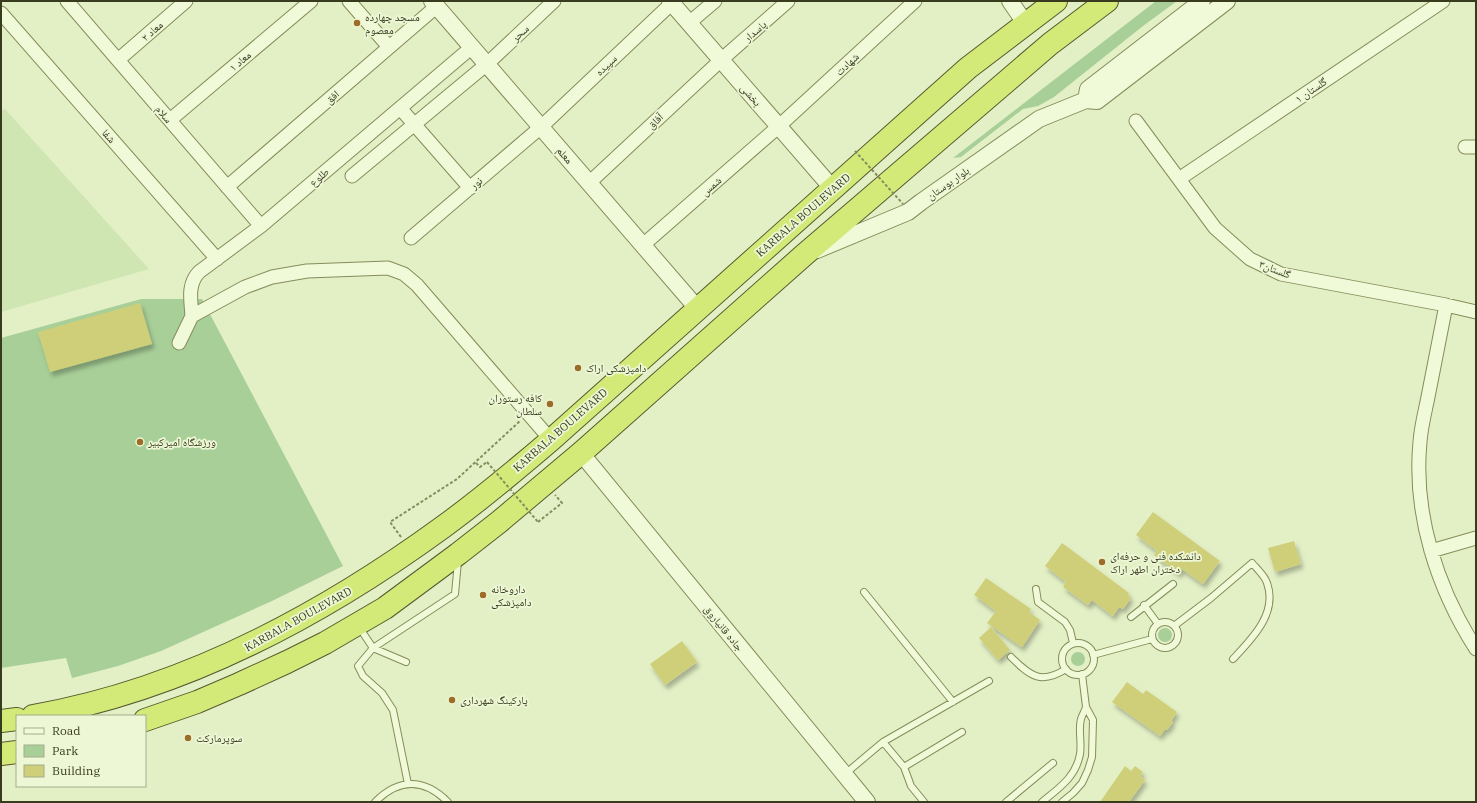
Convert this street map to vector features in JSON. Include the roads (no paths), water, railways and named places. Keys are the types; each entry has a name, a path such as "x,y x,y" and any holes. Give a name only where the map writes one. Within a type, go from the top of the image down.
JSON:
{"highway":[{"name":"KARBALA BOULEVARD","path":"38,715 89,704 141,689 244,648 322,607 411,550 445,526 499,484 551,440 697,308 968,68 1056,1"},
{"path":"146,720 197,702 293,659 385,608 458,554 505,518 581,453 804,255 1050,44 1107,1"},
{"path":"1,721 16,719"},
{"path":"1,754 16,752"}],"street":[{"name":"سلام","path":"67,1 261,226"},
{"name":"معاد ۲","path":"118,60 186,1"},
{"name":"معاد ۱","path":"170,120 311,1"},
{"path":"349,1 389,47"},
{"name":"سحر","path":"352,176 487,64 554,1"},
{"path":"689,23 715,1"},
{"name":"پاسدار","path":"721,60 788,1"},
{"name":"شهادت","path":"778,127 916,1"},
{"path":"1010,1 1026,23"},
{"path":"1086,100 1088,88 1202,1"},
{"name":"بلوار بوستان","path":"804,255 908,212 1039,119 1086,100 1097,101 1227,1"},
{"name":"گلستان ۱","path":"1179,179 1443,1"},
{"name":"بخشی","path":"671,2 833,189"},
{"name":"سپیده","path":"541,127 671,2"},
{"name":"افق","path":"227,187 389,47 434,4"},
{"name":"معلم","path":"434,4 697,308"},
{"name":"شفا","path":"1,13 217,259"},
{"name":"طلوع","path":"192,316 191,284 199,272 261,226 472,47"},
{"name":"آفاق","path":"589,183 721,60"},
{"path":"400,108 470,188"},
{"name":"گلستان۳","path":"1136,121 1215,228 1250,259 1281,274 1476,312"},
{"name":"نور","path":"411,238 541,127"},
{"name":"شمس","path":"643,245 778,127"},
{"path":"179,343 192,316 246,287 272,277 307,271 393,269 409,278 417,285 551,440"},
{"path":"1446,305 1420,440 1418,475 1422,510 1431,551 1446,593 1465,632 1476,649"},
{"name":"جاده قانیاروق","path":"581,453 867,802"},
{"path":"1431,551 1476,538"}],"lane":[{"path":"408,784 393,710 382,693 363,676 358,666 373,648 455,594 458,554"},
{"path":"1174,626 1211,598 1252,563 1267,582 1270,595 1267,611 1260,629 1234,659"},
{"path":"1131,617 1172,584"},
{"path":"1036,589 1038,602 1065,622 1070,630 1073,643"},
{"path":"864,592 953,702"},
{"path":"1144,605 1158,624"},
{"path":"1168,623 1174,626 1177,632 1177,639 1174,644 1168,648 1161,648 1152,639 1152,632 1158,624 1168,623"},
{"path":"358,624 373,648 406,662"},
{"path":"1093,655 1152,639"},
{"path":"1073,643 1087,645 1092,651 1093,655 1093,664 1089,670 1082,674 1075,674 1066,669 1062,660 1063,653 1067,647 1073,643"},
{"path":"1011,657 1025,671 1042,678 1056,676 1066,669"},
{"path":"1062,802 1082,783 1092,757 1093,720 1086,708 1082,674"},
{"path":"844,774 883,742 989,681"},
{"path":"1042,802 1072,776 1080,754 1081,719 1086,708"},
{"path":"904,767 962,732"},
{"path":"883,742 904,767 911,786 924,802"},
{"path":"1006,802 1053,763"},
{"path":"1072,776 1082,783"},
{"path":"375,802 395,787 408,784 417,784 428,787 442,795 448,802"}],"place":[{"name":"مسجد چهارده معصوم","path":"357,23"},
{"name":"دامپزشکی اراک","path":"578,368"},
{"name":"کافه رستوران سلطان","path":"550,404"},
{"name":"ورزشگاه امیرکبیر","path":"140,442"},
{"name":"دانشکده فنی و حرفه‌ای دختران اطهر اراک","path":"1102,562"},
{"name":"داروخانه دامپزشکی","path":"483,595"},
{"name":"پارکینگ شهرداری","path":"452,700"},
{"name":"سوپرمارکت","path":"188,738"}]}
